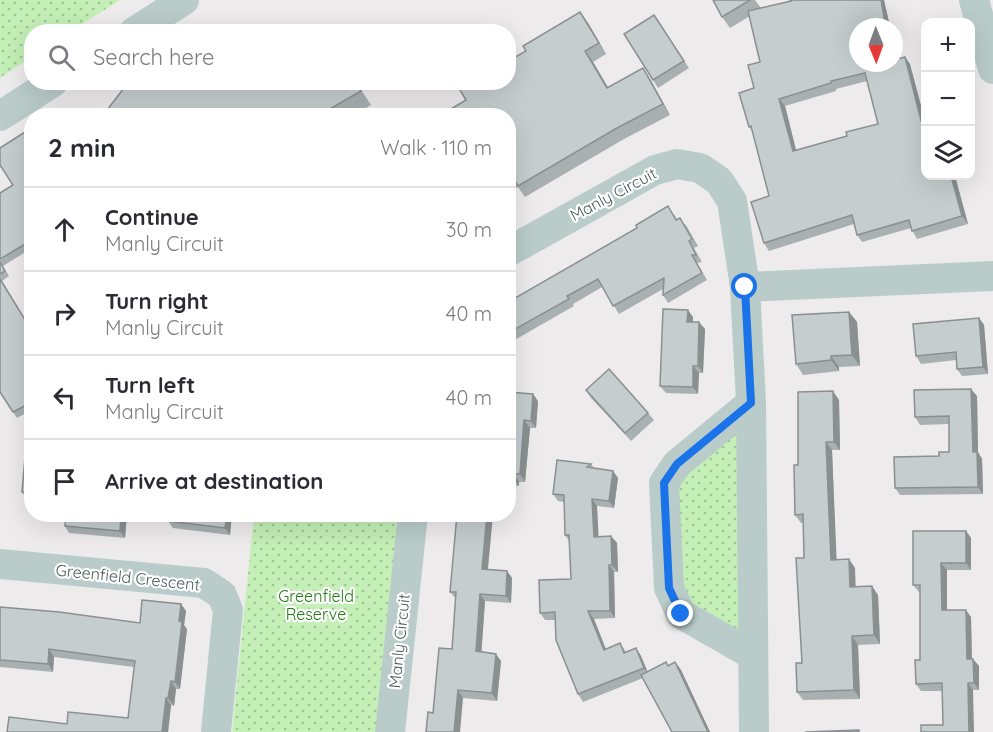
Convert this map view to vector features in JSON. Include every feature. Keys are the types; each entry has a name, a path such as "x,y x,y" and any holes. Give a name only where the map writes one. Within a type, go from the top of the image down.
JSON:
{"street":[{"path":"146,24 184,0"},
{"path":"974,0 993,69"},
{"path":"0,116 41,90"},
{"name":"Manly Circuit","path":"516,247 655,170 677,164 700,168 719,181 732,201 745,287 751,403 754,732"},
{"path":"745,287 993,276"},
{"path":"751,403 677,464 664,483 669,588 681,614 753,655"},
{"name":"Manly Circuit","path":"390,732 412,522"},
{"name":"Greenfield Crescent","path":"0,564 204,583 222,595 228,610 216,732"}],"green space":[{"path":"0,0 120,0 82,24 24,24 24,62 0,78"},
{"path":"751,403 753,655 681,614 677,464"},
{"name":"Greenfield Reserve","path":"253,522 398,522 375,732 232,732"}],"building":[{"path":"713,0 750,0 722,17"},
{"path":"790,0 881,0 884,18 849,18 849,72 903,72 903,58 905,57 921,120 921,180 952,180 962,216 912,231 909,220 857,235 852,215 764,243 751,202 769,196 751,126 749,127 739,93 754,88 748,65 760,62 748,11","holes":["865,73 878,124 846,132 847,136 793,151 779,99 831,83 831,81"]},
{"path":"580,12 599,43 585,51 607,88 643,68 663,104 518,186 516,183 516,108 452,108 466,100 460,90 516,90 516,57 526,51 523,46"},
{"path":"654,15 684,61 653,80 624,34"},
{"path":"122,90 361,91 332,108 109,108"},
{"path":"24,133 24,245 0,259 0,193 13,185 0,165 0,148"},
{"path":"668,206 676,220 680,218 692,239 689,241 696,255 692,255 702,273 663,295 664,278 613,306 598,279 567,296 569,299 516,329 516,297 637,228 636,225"},
{"path":"0,262 5,271 0,274"},
{"path":"0,279 24,318 24,406 13,412 0,392"},
{"path":"663,309 688,310 687,322 699,322 698,366 693,366 693,387 660,386"},
{"path":"849,312 852,355 831,356 831,360 796,364 792,315"},
{"path":"979,318 983,367 957,369 956,352 916,356 913,324"},
{"path":"609,369 648,413 625,433 586,390"},
{"path":"971,389 973,452 977,452 978,487 895,488 894,457 939,456 939,452 949,452 949,416 915,417 914,390"},
{"path":"833,391 834,442 826,442 831,560 849,559 850,587 872,586 874,635 852,636 854,690 797,692 796,663 802,663 796,558 804,558 803,514 795,515 794,465 798,465 798,392"},
{"path":"516,393 533,394 531,421 524,420 520,474 516,474"},
{"path":"557,460 591,464 587,467 613,471 609,501 592,499 594,537 611,536 610,611 588,611 604,650 620,643 624,653 636,648 644,668 578,694 556,640 555,612 540,613 539,580 571,579 569,535 565,535 564,495 553,494"},
{"path":"24,469 24,492 22,492"},
{"path":"65,522 121,522 120,531 65,526"},
{"path":"176,522 226,522 225,528"},
{"path":"456,522 486,522 482,569 507,571 506,596 480,594 476,651 496,654 492,693 458,690 454,732 426,732 428,712 433,713 439,648 452,649 456,592 450,592"},
{"path":"913,531 966,531 966,563 941,563 942,610 966,610 967,659 973,659 974,683 968,683 969,732 921,732 921,725 943,725 942,683 916,684 915,660 920,660 920,585 913,585"},
{"path":"142,600 181,604 179,621 182,622 175,682 171,681 168,698 166,698 162,732 7,732 9,717 67,724 68,712 128,718 135,661 49,649 48,664 0,660 0,607 140,623"},
{"path":"666,662 668,666 675,662 708,732 672,732 641,675"},
{"path":"859,730 859,732 805,732"}],"route":[{"path":"681,614 669,588 664,483 677,464 751,403 745,287"}]}
